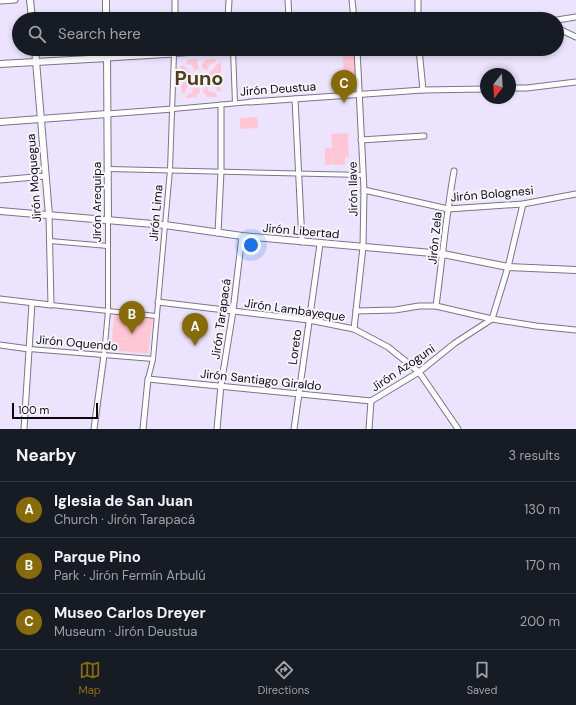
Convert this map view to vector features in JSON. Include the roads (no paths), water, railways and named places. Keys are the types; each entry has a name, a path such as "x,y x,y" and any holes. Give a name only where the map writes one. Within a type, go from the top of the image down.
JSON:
{"street":[{"path":"0,1 15,0"},
{"path":"30,0 31,12"},
{"path":"106,0 106,12"},
{"path":"175,0 175,12"},
{"path":"228,12 229,0"},
{"path":"288,0 289,12"},
{"path":"352,0 353,12"},
{"path":"418,0 418,12"},
{"path":"564,19 576,17"},
{"path":"564,31 576,37"},
{"name":"Jirón Moquegua","path":"36,56 49,215 51,305"},
{"path":"0,64 129,56"},
{"name":"Jirón Lima","path":"148,379 153,359 170,170 174,56"},
{"path":"233,56 235,103"},
{"name":"Jirón Ilave","path":"354,329 363,247 364,190 357,56"},
{"path":"420,56 423,90"},
{"name":"Jirón Arequipa","path":"104,355 108,311 107,58"},
{"path":"516,88 576,82"},
{"name":"Jirón Deustua","path":"0,122 221,104 359,96 423,90 480,89"},
{"path":"295,99 302,242"},
{"path":"218,233 221,171 221,104"},
{"path":"361,140 424,136"},
{"path":"108,169 363,174"},
{"name":"Jirón Zela","path":"436,306 454,171"},
{"path":"0,180 46,176"},
{"name":"Jirón Bolognesi","path":"364,190 448,209 523,204 576,194"},
{"path":"492,319 508,267 523,204"},
{"name":"Jirón Libertad","path":"0,211 165,225 242,236 320,244 444,254 508,267 576,270"},
{"name":"Jirón Tarapacá","path":"216,429 242,236"},
{"path":"50,241 108,246"},
{"name":"Loreto","path":"294,429 320,244"},
{"path":"0,299 156,316"},
{"name":"Jirón Lambayeque","path":"158,302 309,320 354,329 388,347 419,372 458,429"},
{"path":"24,429 32,303"},
{"path":"356,311 395,310 419,306 436,306 492,319 536,326 576,330"},
{"name":"Jirón Azoguni","path":"369,429 371,401 419,372 468,334 492,319"},
{"name":"Jirón Oquendo","path":"0,345 29,349 153,359"},
{"path":"94,429 104,355"},
{"path":"143,429 148,379"},
{"name":"Jirón Santiago Giraldo","path":"148,379 371,401"}],"place":[{"name":"Museo Carlos Dreyer","path":"344,103"},
{"name":"Parque Pino","path":"132,334"},
{"name":"Iglesia de San Juan","path":"195,346"}],"district":[{"name":"Puno","path":"199,78"}]}
